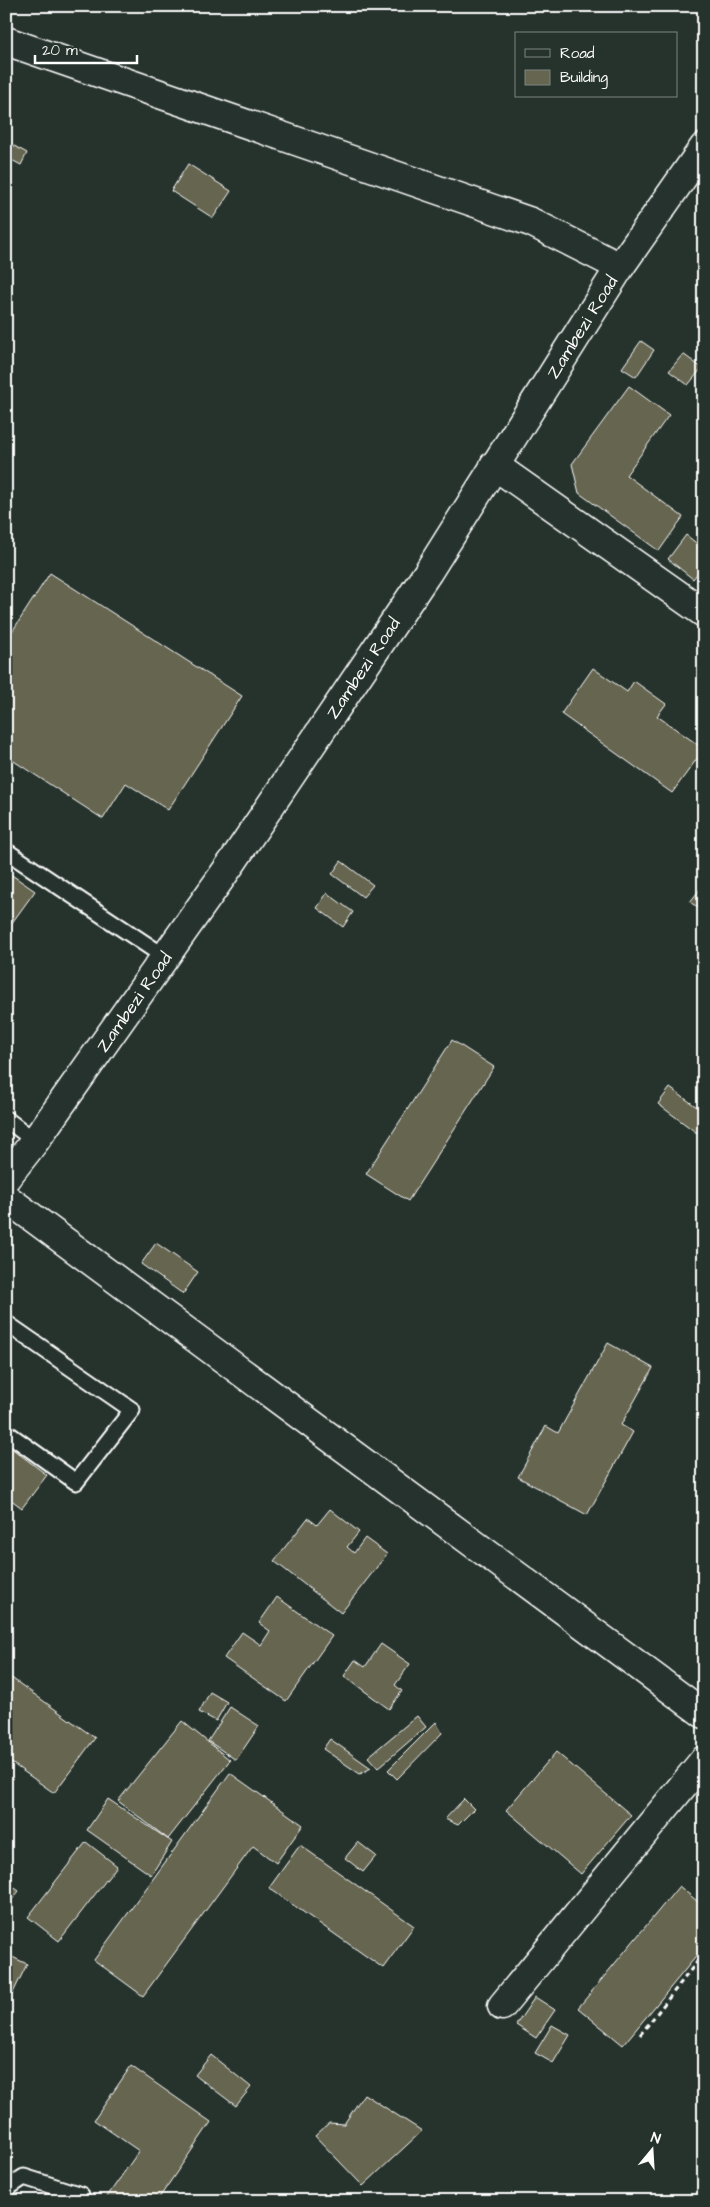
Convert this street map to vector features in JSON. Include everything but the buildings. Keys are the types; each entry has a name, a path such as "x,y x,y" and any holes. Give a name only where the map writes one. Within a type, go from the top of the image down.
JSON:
{"street":[{"path":"6,41 531,222 620,267"},
{"name":"Zambezi Road","path":"6,1177 35,1141 233,861 422,580 620,267 704,147"},
{"path":"494,465 704,614"},
{"path":"6,1198 704,1714"},
{"path":"502,2006 704,1760"}],"lane":[{"path":"6,851 165,958"},
{"path":"6,1119 35,1141"},
{"path":"6,1323 132,1410 76,1482 6,1432"},
{"path":"6,2189 24,2177 81,2195"}],"path":[{"path":"640,2035 704,1953"}]}
